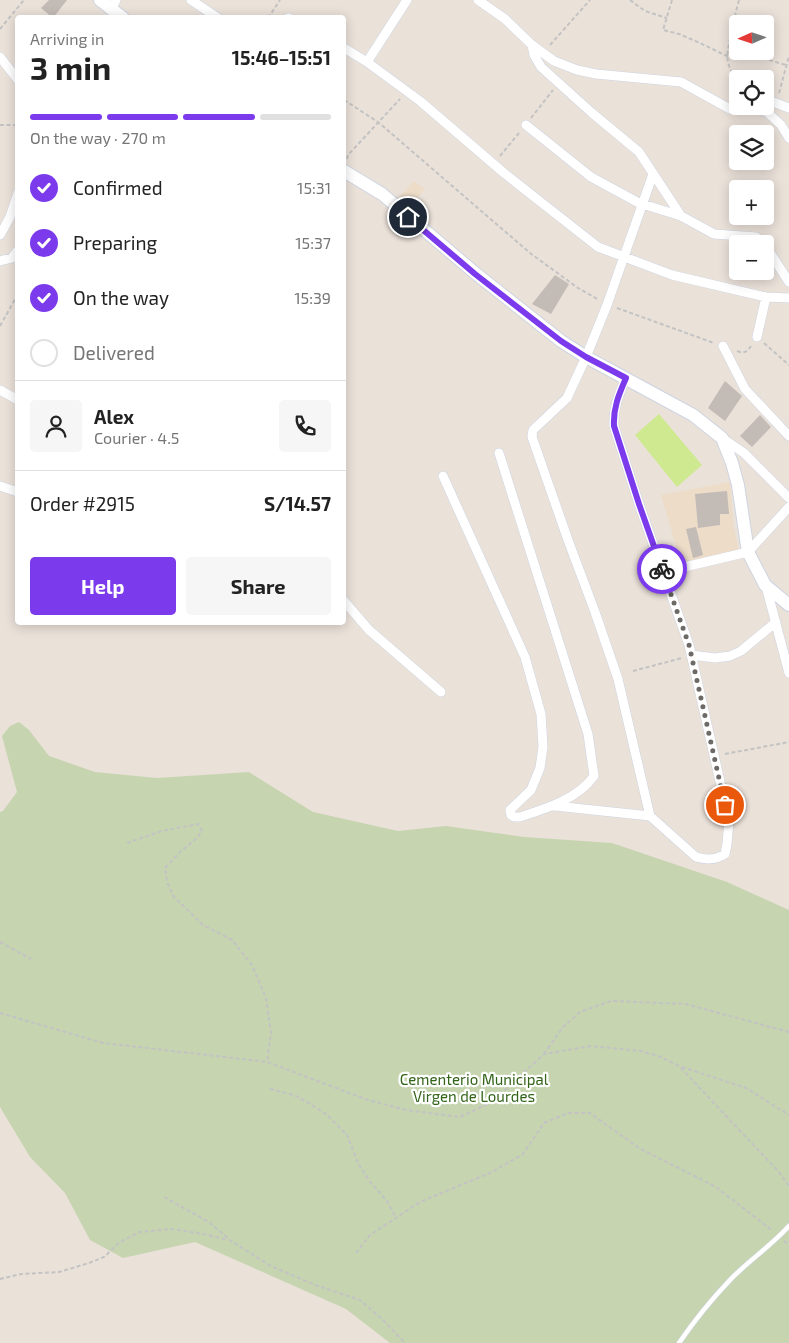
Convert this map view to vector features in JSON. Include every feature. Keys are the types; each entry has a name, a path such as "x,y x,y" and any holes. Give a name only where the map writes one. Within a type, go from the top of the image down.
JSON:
{"main road":[{"path":"100,0 114,4 121,15"},
{"path":"346,166 382,194 475,274 561,341 586,357 693,415 722,438 738,485 748,552 766,585 789,606"}],"street":[{"path":"191,0 214,15"},
{"path":"367,62 406,0"},
{"path":"478,0 505,19 532,46 554,61 577,70 596,74 681,82 729,108"},
{"path":"532,46 534,55 541,67 639,152 681,216"},
{"path":"346,49 420,100 504,173 598,247 672,275 766,297 789,298"},
{"path":"0,57 15,76"},
{"path":"774,102 789,108"},
{"path":"770,115 789,138"},
{"path":"526,125 591,177 643,205 681,216 714,234 729,235"},
{"path":"626,378 615,406 613,415 614,426 639,504 689,645 729,821 724,854 720,857 704,860 696,857 650,816 618,679 596,612 568,540 532,437 533,430 566,398 586,357 607,305 653,174"},
{"path":"0,234 10,217 15,203"},
{"path":"0,261 12,258 15,254"},
{"path":"774,259 789,282"},
{"path":"757,337 766,297"},
{"path":"723,346 745,389 789,436"},
{"path":"0,390 15,398"},
{"path":"722,438 744,453 789,498"},
{"path":"443,476 525,657 541,714 543,747 540,768 530,790 510,810 511,815 520,817 555,806 588,785 594,776 588,734 499,453"},
{"path":"0,486 15,491"},
{"path":"680,568 748,552 789,508"},
{"path":"766,585 789,673"},
{"path":"346,603 369,630 441,692"},
{"path":"691,655 715,658 730,656 741,651 776,622"},
{"path":"555,806 650,816"}],"lane":[{"path":"679,1343 730,1280 789,1226"}],"path":[{"path":"0,29 24,0"},
{"path":"270,15 280,0"},
{"path":"554,61 555,54 549,46 590,0"},
{"path":"630,0 645,11 667,18"},
{"path":"672,0 664,30 700,42 727,56 753,57 786,65"},
{"path":"731,70 727,56 739,0"},
{"path":"782,97 778,93 789,56"},
{"path":"784,74 789,77"},
{"path":"346,162 348,155 407,91"},
{"path":"346,101 378,122 530,253 578,288 607,305 742,353 748,351 757,337 789,365"},
{"path":"0,125 15,125"},
{"path":"0,326 15,299"},
{"path":"633,671 691,655"},
{"path":"714,756 789,742"},
{"path":"128,843 162,831 198,824 202,831 197,838 165,868 167,882 174,897 203,925 232,940 252,964 266,998 271,1033 267,1062"},
{"path":"0,942 30,959"},
{"path":"0,1013 103,1043 267,1062 368,1100 406,1110 460,1117 492,1102 544,1054 563,1027 580,1012 611,1001 686,1004 789,1032"},
{"path":"544,1054 591,1046 641,1051 662,1057 679,1066 746,1088 789,1115"},
{"path":"679,1066 778,1171 789,1186"},
{"path":"270,1089 294,1094 327,1115 347,1135 358,1163 370,1182 387,1202 396,1218"},
{"path":"356,1253 370,1236 420,1202 492,1172 523,1154 544,1123 568,1113 590,1113 639,1148 716,1187 780,1236"},
{"path":"164,1197 209,1222 230,1240 269,1265 315,1285 360,1300 405,1343"},
{"path":"0,1278 21,1274 59,1272 89,1263 104,1257 120,1242 140,1232 172,1229 230,1240"}],"shaded area":[{"path":"414,181 425,189 411,205 400,196"},
{"path":"730,482 733,523 738,548 736,552 681,563 661,495"}],"green space":[{"path":"659,414 702,465 677,487 635,435"},
{"name":"Cementerio Municipal Virgen de Lourdes","path":"19,722 29,730 49,756 95,772 157,778 249,772 313,812 398,831 446,826 524,837 612,843 727,882 789,910 789,1343 390,1343 346,1309 195,1242 123,1258 90,1240 65,1193 30,1157 0,1107 0,812 3,811 17,792 2,736 10,726"}],"building":[{"path":"49,0 67,0 55,15 49,15 41,8"},
{"path":"555,275 569,284 551,314 532,304"},
{"path":"725,381 742,396 725,421 708,408"},
{"path":"760,415 771,427 752,447 740,436"},
{"path":"727,491 729,514 720,514 720,525 698,528 695,494"},
{"path":"696,527 703,555 693,558 686,529"}],"way so far":[{"path":"662,569 689,645 725,805"}],"route":[{"path":"408,217 475,274 561,341 586,357 626,378 615,406 613,415 614,426 662,569"}]}
